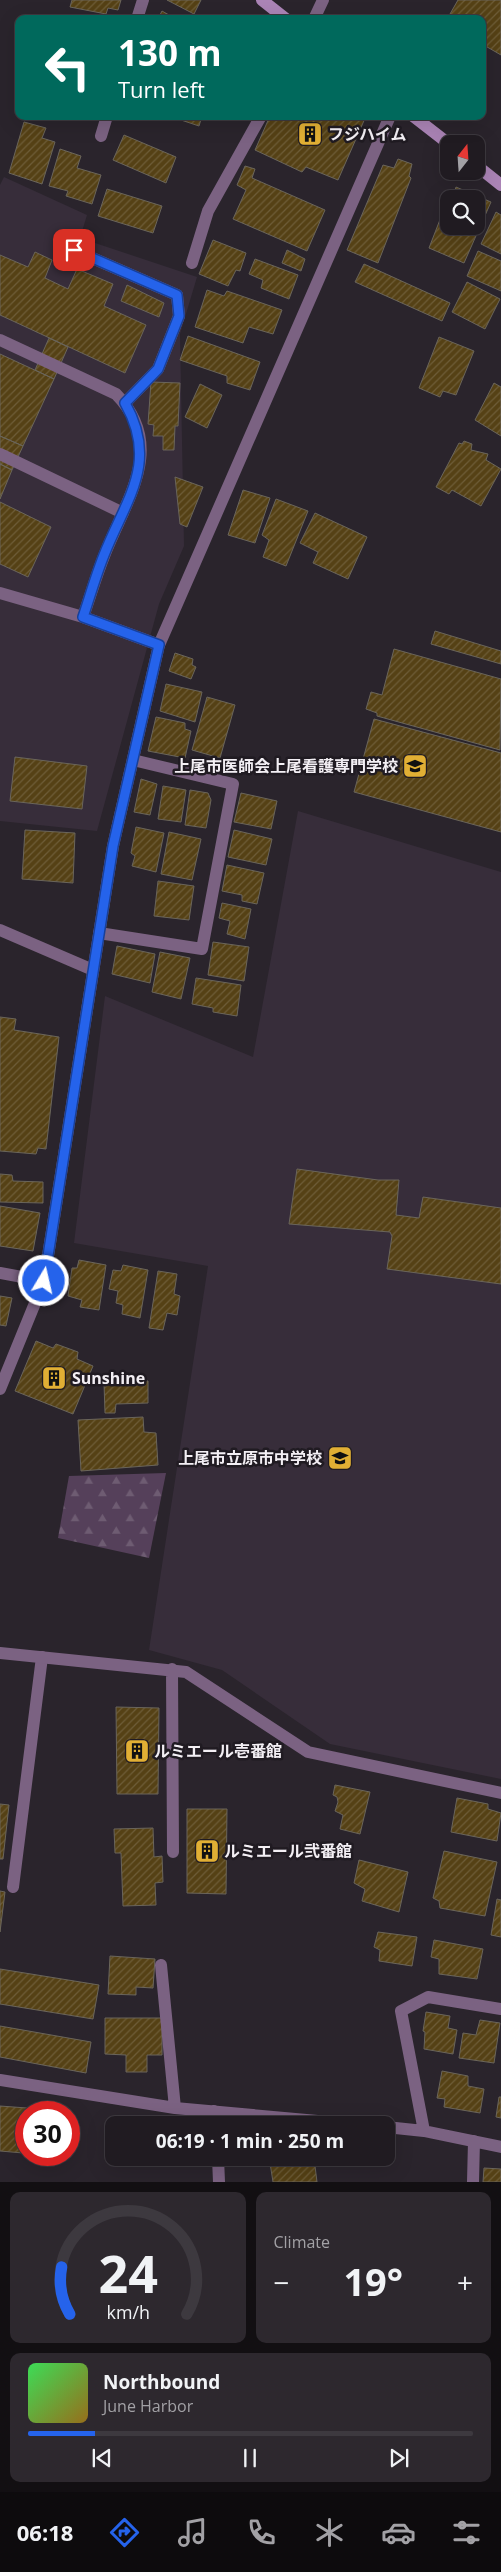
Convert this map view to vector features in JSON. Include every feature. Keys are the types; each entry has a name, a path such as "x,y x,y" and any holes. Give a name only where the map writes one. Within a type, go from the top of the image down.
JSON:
{"street":[{"path":"138,15 143,0"},
{"path":"262,0 281,15"},
{"path":"316,15 323,0"},
{"path":"102,136 106,120"},
{"path":"192,263 208,211 259,120"},
{"path":"0,1389 44,1281 113,846 159,645 388,120"},
{"path":"418,120 440,137"},
{"path":"485,172 501,185"},
{"path":"74,250 177,295 179,316 158,369 125,403"},
{"path":"0,340 116,394 125,403 134,420 141,454 140,472 104,555 83,617"},
{"path":"0,454 123,513"},
{"path":"0,593 83,617 159,645"},
{"path":"99,933 202,949 233,784 133,760"},
{"path":"0,930 93,970"},
{"path":"0,1273 44,1281"},
{"path":"0,1653 172,1669 186,1672 308,1752 501,1793"},
{"path":"13,1887 42,1657"},
{"path":"172,1669 173,1852"},
{"path":"161,1965 175,2108"},
{"path":"424,2131 401,2011 428,1997 501,2009"},
{"path":"0,2080 175,2108 267,2116"},
{"path":"214,2111 214,2116"},
{"path":"395,2128 424,2131 501,2147"},
{"path":"473,2182 474,2141"},
{"path":"218,2166 219,2182"}],"shaded area":[{"path":"4,177 87,215 80,238 197,277 180,334 184,546 159,604 97,831 0,821 0,185"},
{"name":"上尾市立原市中学校","path":"298,811 501,872 501,1779 330,1744 222,1670 149,1650 208,1266 74,1243 105,996 253,1057"}],"green space":[{"path":"166,1473 149,1558 58,1538 69,1476"}],"building":[{"path":"72,0 121,0 118,10 108,8 106,14 70,7"},
{"path":"167,0 201,0 194,14"},
{"path":"458,0 501,0 501,55 486,46 486,15 450,14"},
{"path":"162,11 169,15 160,15"},
{"path":"181,120 201,120 199,126"},
{"name":"フジハイム","path":"268,120 364,120 338,180 306,167 302,172 255,150"},
{"path":"24,122 46,128 42,138 55,142 42,184 9,173"},
{"path":"124,135 176,157 166,183 113,160"},
{"path":"60,149 81,156 77,168 101,175 92,204 66,196 68,191 49,186"},
{"path":"398,159 412,164 409,176 411,178 378,263 347,250 383,165 394,168"},
{"path":"245,166 255,169 252,178 325,210 307,251 233,219 246,190 237,185"},
{"path":"107,189 162,206 153,233 98,216"},
{"path":"485,199 491,202 485,216"},
{"path":"496,212 501,215 501,254 481,244"},
{"path":"440,220 440,235 476,235 464,263 429,248"},
{"path":"213,240 246,253 240,271 236,270 228,286 199,274"},
{"path":"287,250 305,259 301,271 282,263"},
{"path":"478,251 501,261 501,291 467,276"},
{"path":"35,252 52,260 45,278 68,289 77,269 113,284 104,306 146,325 125,373 0,315 0,255 28,267"},
{"path":"255,259 298,275 289,299 261,288 263,280 249,274"},
{"path":"364,264 450,303 442,321 355,282"},
{"path":"467,282 500,299 485,329 452,312"},
{"path":"127,285 164,303 159,317 121,301"},
{"path":"207,290 224,296 227,291 282,310 273,334 249,327 243,343 195,327"},
{"path":"188,336 260,362 250,390 227,383 227,376 180,360"},
{"path":"439,337 474,351 456,395 443,391 440,397 419,388"},
{"path":"49,338 68,347 54,379 35,370"},
{"path":"0,354 54,379 23,446 0,436"},
{"path":"151,382 180,383 178,426 175,426 174,450 163,450 163,436 153,436 154,425 148,424"},
{"path":"494,383 501,387 501,436 475,420"},
{"path":"200,384 222,395 207,428 185,417"},
{"path":"0,436 23,446 12,470 0,464"},
{"path":"464,441 472,444 471,450 488,454 486,460 501,469 481,506 452,490 449,494 436,487 459,443 462,444"},
{"path":"0,464 12,470 0,499"},
{"path":"175,477 203,487 187,527 180,524"},
{"path":"243,490 270,498 255,543 228,535"},
{"path":"276,499 308,511 286,566 263,557 269,540 262,535"},
{"path":"0,502 51,527 28,577 0,564"},
{"path":"315,513 367,537 348,579 313,563 318,552 300,543"},
{"path":"435,631 501,651 501,664 431,644"},
{"path":"394,649 501,679 500,750 377,716 377,713 366,709 371,692 382,695"},
{"path":"175,653 193,659 192,665 196,667 191,679 169,671"},
{"path":"166,684 202,692 195,722 160,711"},
{"path":"207,697 235,705 220,758 192,750"},
{"path":"156,717 185,723 185,729 191,731 185,758 148,751"},
{"path":"374,719 501,753 501,832 354,792"},
{"path":"15,757 87,766 82,809 10,801"},
{"path":"141,779 157,784 150,815 134,812"},
{"path":"163,786 186,790 181,822 158,819"},
{"path":"190,790 208,793 211,800 206,828 185,825"},
{"path":"241,793 277,801 271,829 234,822"},
{"path":"136,827 164,833 156,872 132,866 135,856 131,853"},
{"path":"25,830 75,833 73,883 22,879"},
{"path":"234,830 272,839 266,865 228,857"},
{"path":"169,832 201,839 192,880 161,874"},
{"path":"227,865 264,873 257,904 242,901 242,895 222,891"},
{"path":"158,881 194,886 189,920 154,916"},
{"path":"222,903 251,909 245,939 227,934 230,921 219,918"},
{"path":"213,942 249,947 244,981 208,975"},
{"path":"117,946 155,954 150,983 112,974"},
{"path":"160,952 190,958 181,999 152,992"},
{"path":"196,978 241,985 237,1016 213,1012 213,1008 192,1004"},
{"path":"0,1017 16,1019 14,1030 59,1037 46,1149 38,1148 36,1154 0,1151"},
{"path":"297,1169 378,1180 399,1180 396,1215 419,1218 423,1197 501,1208 501,1284 387,1269 392,1236 390,1232 289,1224"},
{"path":"0,1174 12,1175 13,1181 43,1182 43,1203 0,1202"},
{"path":"0,1206 40,1213 33,1251 0,1246"},
{"path":"79,1260 106,1265 99,1310 80,1307 82,1300 68,1296 72,1268 77,1268"},
{"path":"123,1265 148,1270 140,1318 122,1314 123,1305 116,1303 118,1291 109,1289 113,1270 121,1271"},
{"path":"158,1271 177,1274 174,1294 180,1296 177,1315 167,1313 163,1330 149,1328"},
{"path":"0,1296 12,1298 6,1326 0,1325"},
{"name":"Sunshine","path":"36,1341 53,1348 56,1344 78,1352 77,1359 93,1366 73,1414 15,1391"},
{"path":"148,1381 148,1403 116,1404 115,1413 105,1413 104,1383"},
{"path":"143,1417 144,1432 156,1433 158,1465 81,1471 78,1420"},
{"name":"ルミエール壱番館","path":"116,1707 159,1708 158,1794 117,1794"},
{"path":"335,1785 370,1792 360,1834 340,1829 343,1815 335,1811 338,1802 337,1797 333,1795"},
{"path":"457,1798 488,1804 488,1809 501,1813 497,1841 451,1832"},
{"path":"0,1804 9,1805 3,1859 0,1859"},
{"name":"ルミエール弐番館","path":"187,1809 227,1809 226,1894 187,1893"},
{"path":"153,1828 154,1857 162,1856 163,1882 155,1883 156,1905 123,1906 121,1853 115,1853 114,1829"},
{"path":"444,1851 497,1862 485,1916 440,1908 439,1901 433,1898"},
{"path":"359,1860 408,1872 399,1912 362,1901 365,1889 354,1883"},
{"path":"0,1891 5,1892 0,1932"},
{"path":"497,1899 501,1900 501,1937 491,1935"},
{"path":"378,1932 417,1937 412,1966 379,1961 380,1950 374,1947"},
{"path":"434,1940 483,1949 477,1979 439,1974 439,1959 431,1957"},
{"path":"110,1956 155,1959 153,1988 136,1987 136,1995 108,1994"},
{"path":"0,1969 99,1985 93,2019 0,2004"},
{"path":"426,2012 450,2016 448,2028 457,2030 453,2054 424,2049 425,2032 423,2031"},
{"path":"105,2018 162,2018 162,2055 147,2055 147,2072 126,2072 126,2055 105,2054"},
{"path":"480,2020 500,2023 494,2063 459,2058 463,2033 476,2035"},
{"path":"0,2026 91,2042 86,2073 0,2057"},
{"path":"442,2071 468,2076 468,2086 484,2089 480,2113 444,2107 445,2099 437,2098"},
{"path":"499,2097 501,2097 501,2118 496,2117"},
{"path":"0,2106 15,2107 15,2152 0,2151"},
{"path":"270,2166 315,2166 317,2182 273,2182"},
{"path":"484,2168 501,2169 501,2182 483,2182"}],"place":[{"name":"フジハイム","path":"310,134"},
{"name":"上尾市医師会上尾看護専門学校","path":"415,766"},
{"name":"Sunshine","path":"54,1378"},
{"name":"上尾市立原市中学校","path":"340,1458"},
{"name":"ルミエール壱番館","path":"137,1751"},
{"name":"ルミエール弐番館","path":"207,1851"}],"route":[{"path":"44,1281 113,846 159,645 83,617 104,555 140,472 139,436 134,420 125,403 158,369 179,316 177,295 74,250"}]}
